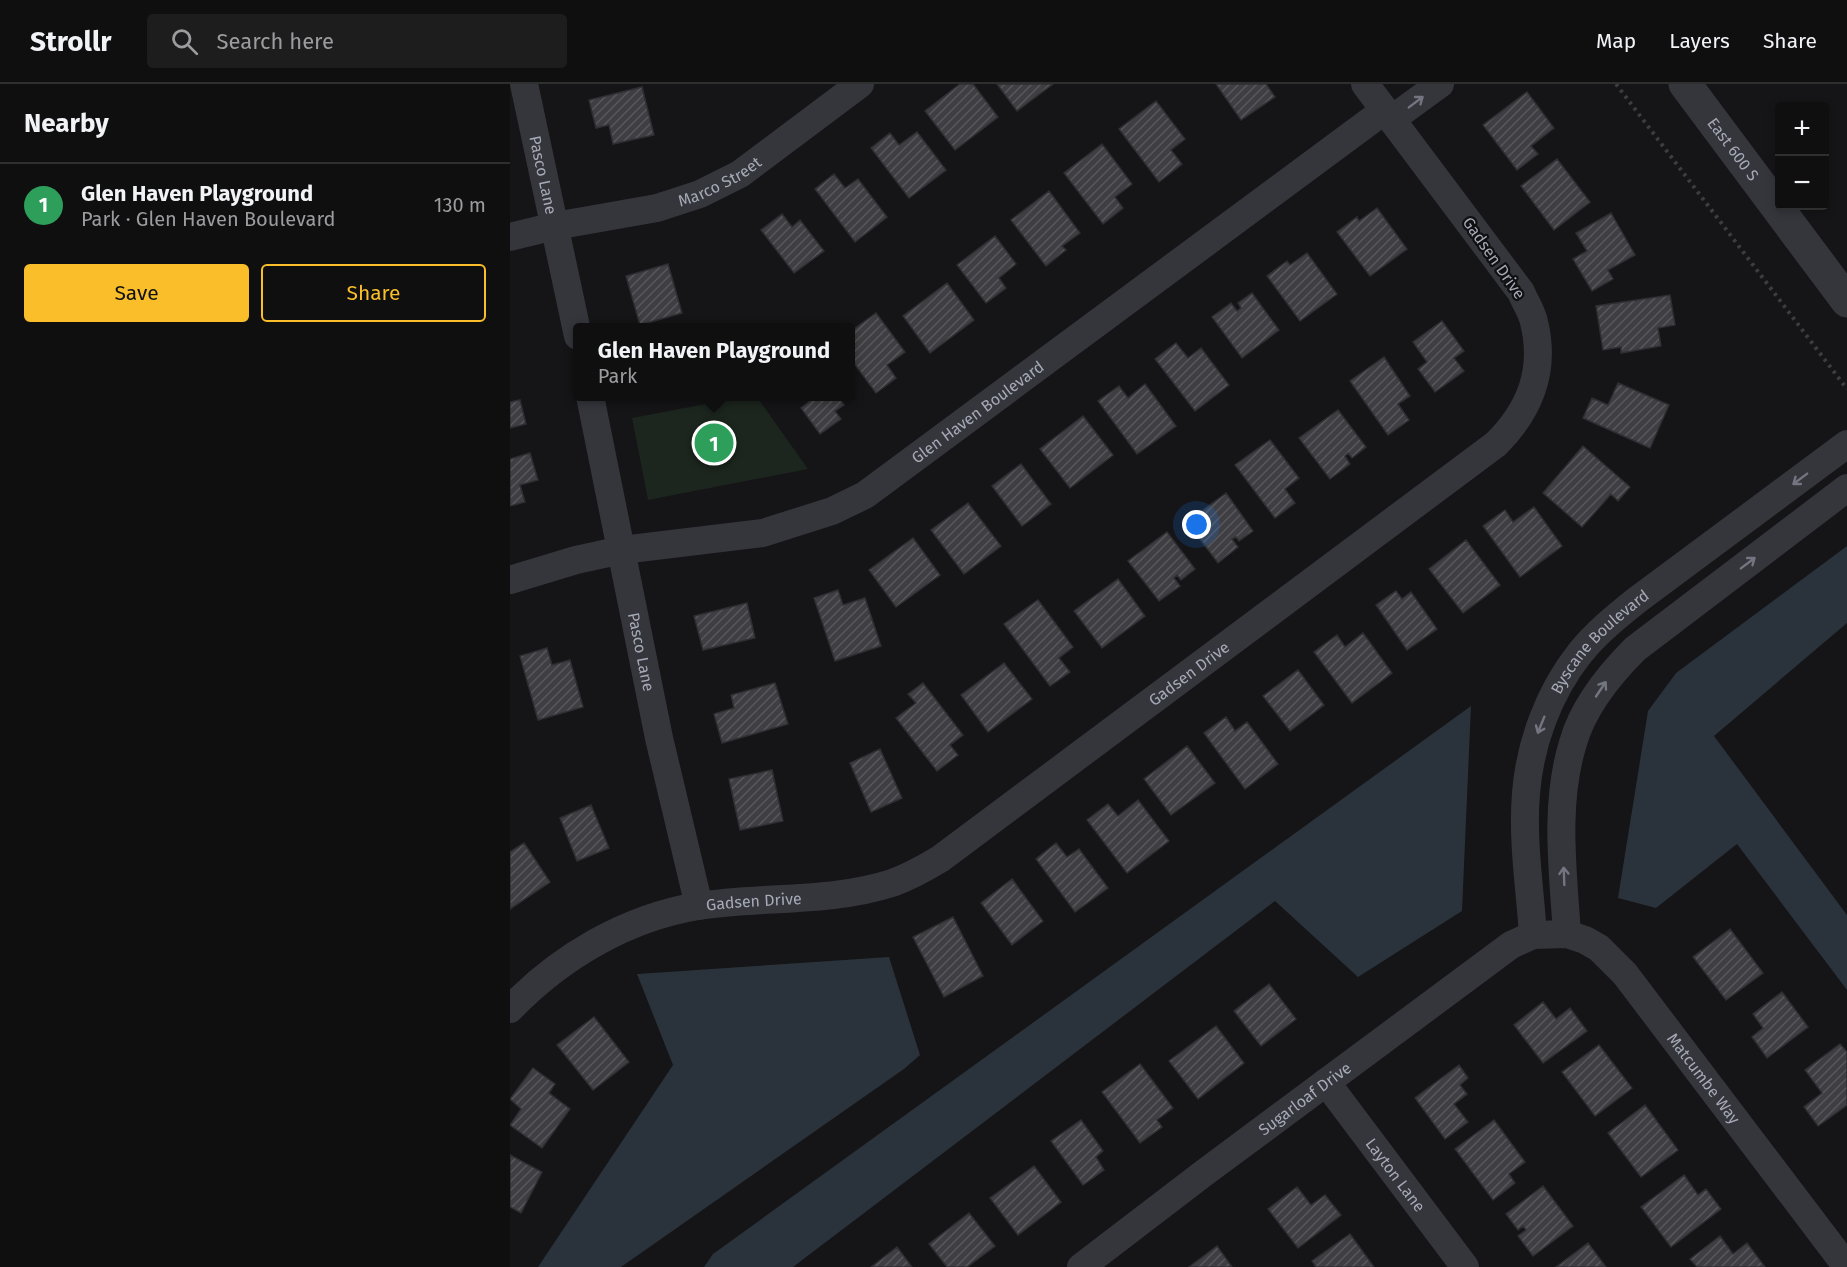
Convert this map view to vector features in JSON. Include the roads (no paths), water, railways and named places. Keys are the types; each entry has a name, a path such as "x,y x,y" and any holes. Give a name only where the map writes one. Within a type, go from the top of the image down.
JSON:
{"street":[{"name":"Pasco Lane","path":"524,84 575,323"},
{"name":"Marco Street","path":"510,237 555,226 657,208 700,194 740,174 860,84"},
{"name":"Glen Haven Boulevard","path":"510,580 576,560 622,550 764,533 832,511 865,495 1377,97 1440,84"},
{"name":"East 600 S","path":"1685,84 1847,301"},
{"name":"Gadsen Drive","path":"510,1009 545,977 595,943 620,930 651,919 699,906 858,891 893,882 925,868 950,852 1486,451 1510,430 1527,403 1537,373 1539,352 1534,321 1521,292 1377,97"},
{"name":"Pasco Lane","path":"591,401 659,738 699,906"},
{"name":"Byscane Boulevard","path":"1533,935 1525,827 1530,762 1552,697 1580,653 1614,618 1847,444"},
{"path":"1567,934 1562,824 1564,781 1573,742 1586,711 1613,671 1635,649 1847,488"},
{"name":"Matcumbe Way","path":"1533,935 1567,934 1585,940 1599,948 1625,974 1847,1267"},
{"name":"Sugarloaf Drive","path":"1081,1267 1511,945 1533,935"},
{"name":"Layton Lane","path":"1326,1082 1465,1267"}],"place":[{"name":"Glen Haven Playground","path":"714,443"}]}
